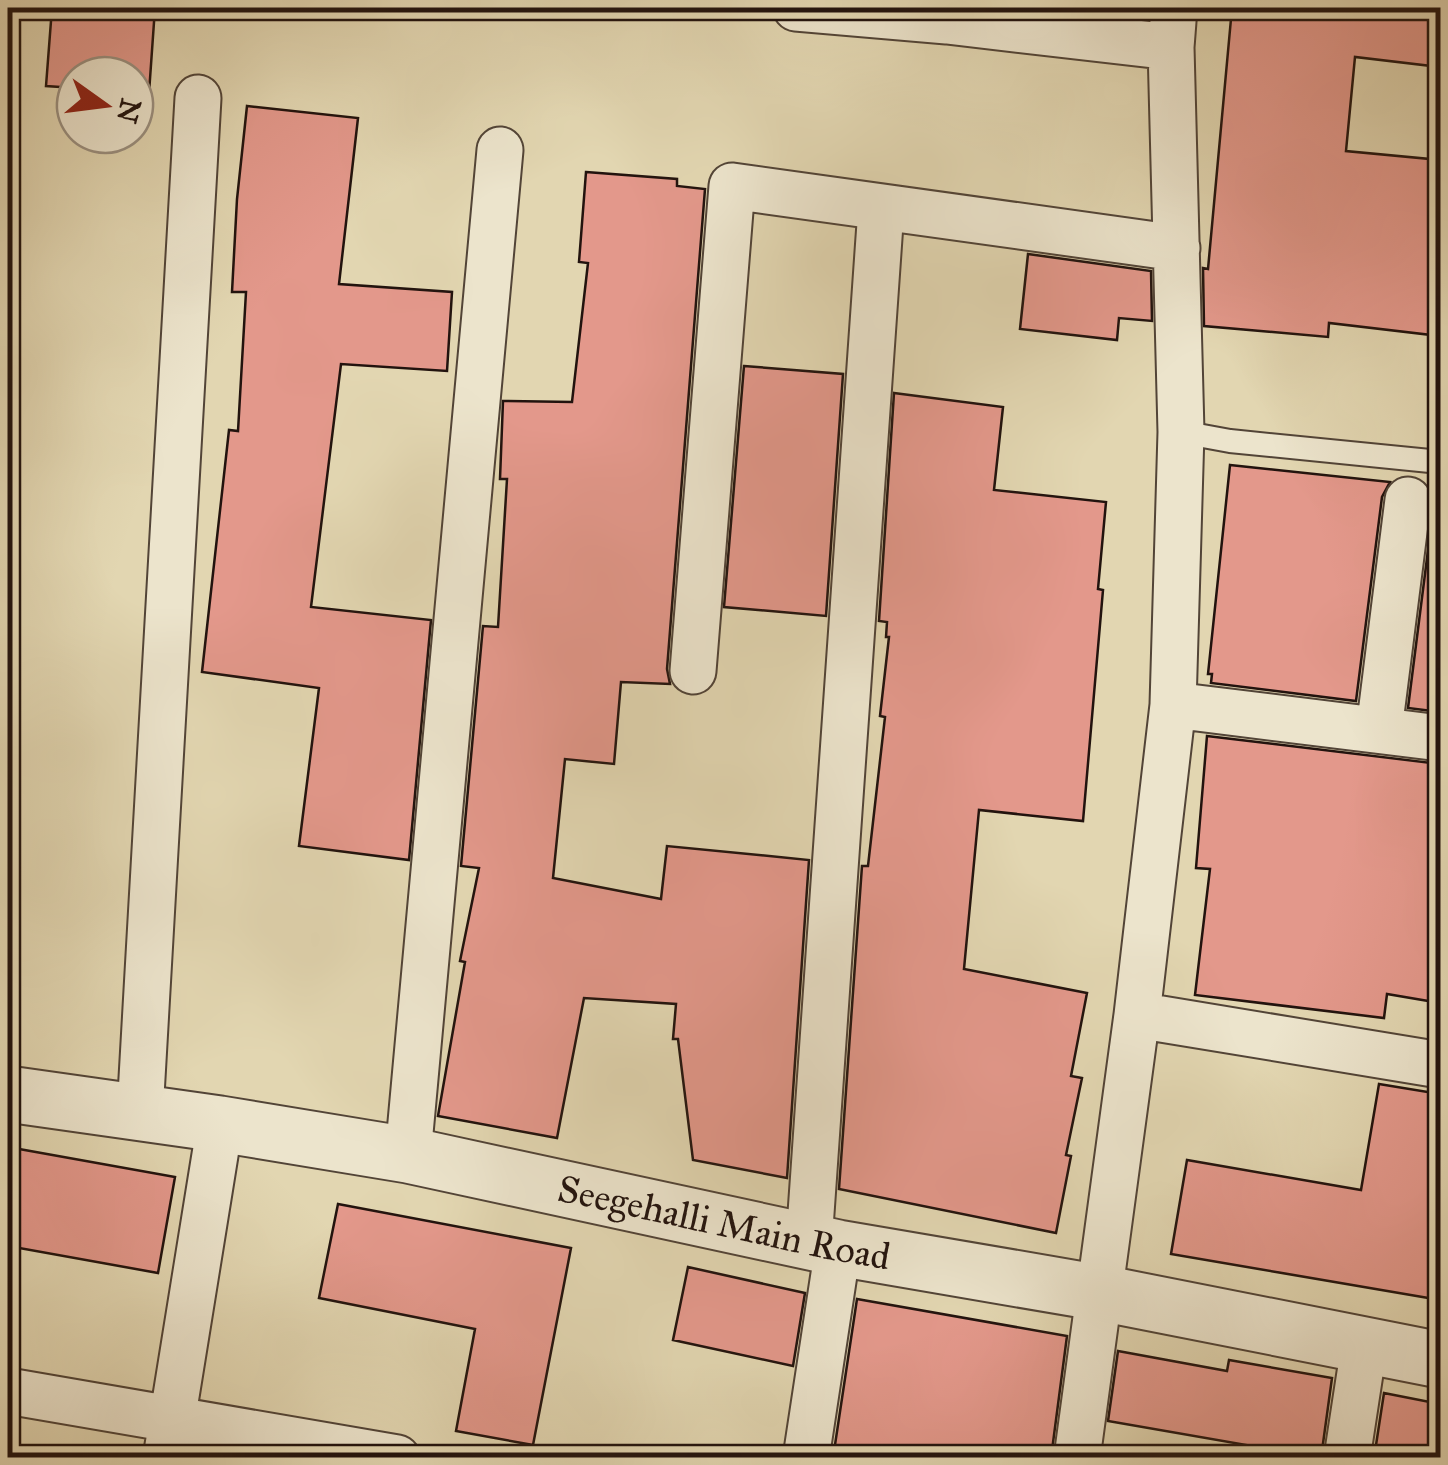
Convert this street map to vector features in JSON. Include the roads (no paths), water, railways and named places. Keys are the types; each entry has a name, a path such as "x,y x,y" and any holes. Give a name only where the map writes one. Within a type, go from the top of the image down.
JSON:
{"street":[{"path":"796,8 934,19 1173,27 1181,432 1173,704 1137,1015 1077,1458"},
{"path":"140,1113 198,98"},
{"path":"408,1155 500,150"},
{"path":"694,671 732,186 1176,248"},
{"path":"806,1458 824,1245 881,209"},
{"path":"1379,730 1408,500"},
{"path":"1173,704 1440,738"},
{"path":"1137,1015 1440,1065"},
{"name":"Seegehalli Main Road","path":"8,1094 408,1155 824,1245 1101,1293 1440,1360"},
{"path":"170,1438 220,1124"},
{"path":"1347,1458 1364,1347"},
{"path":"8,1390 170,1438 397,1458"}],"lane":[{"path":"1181,432 1230,441 1440,462"}]}
